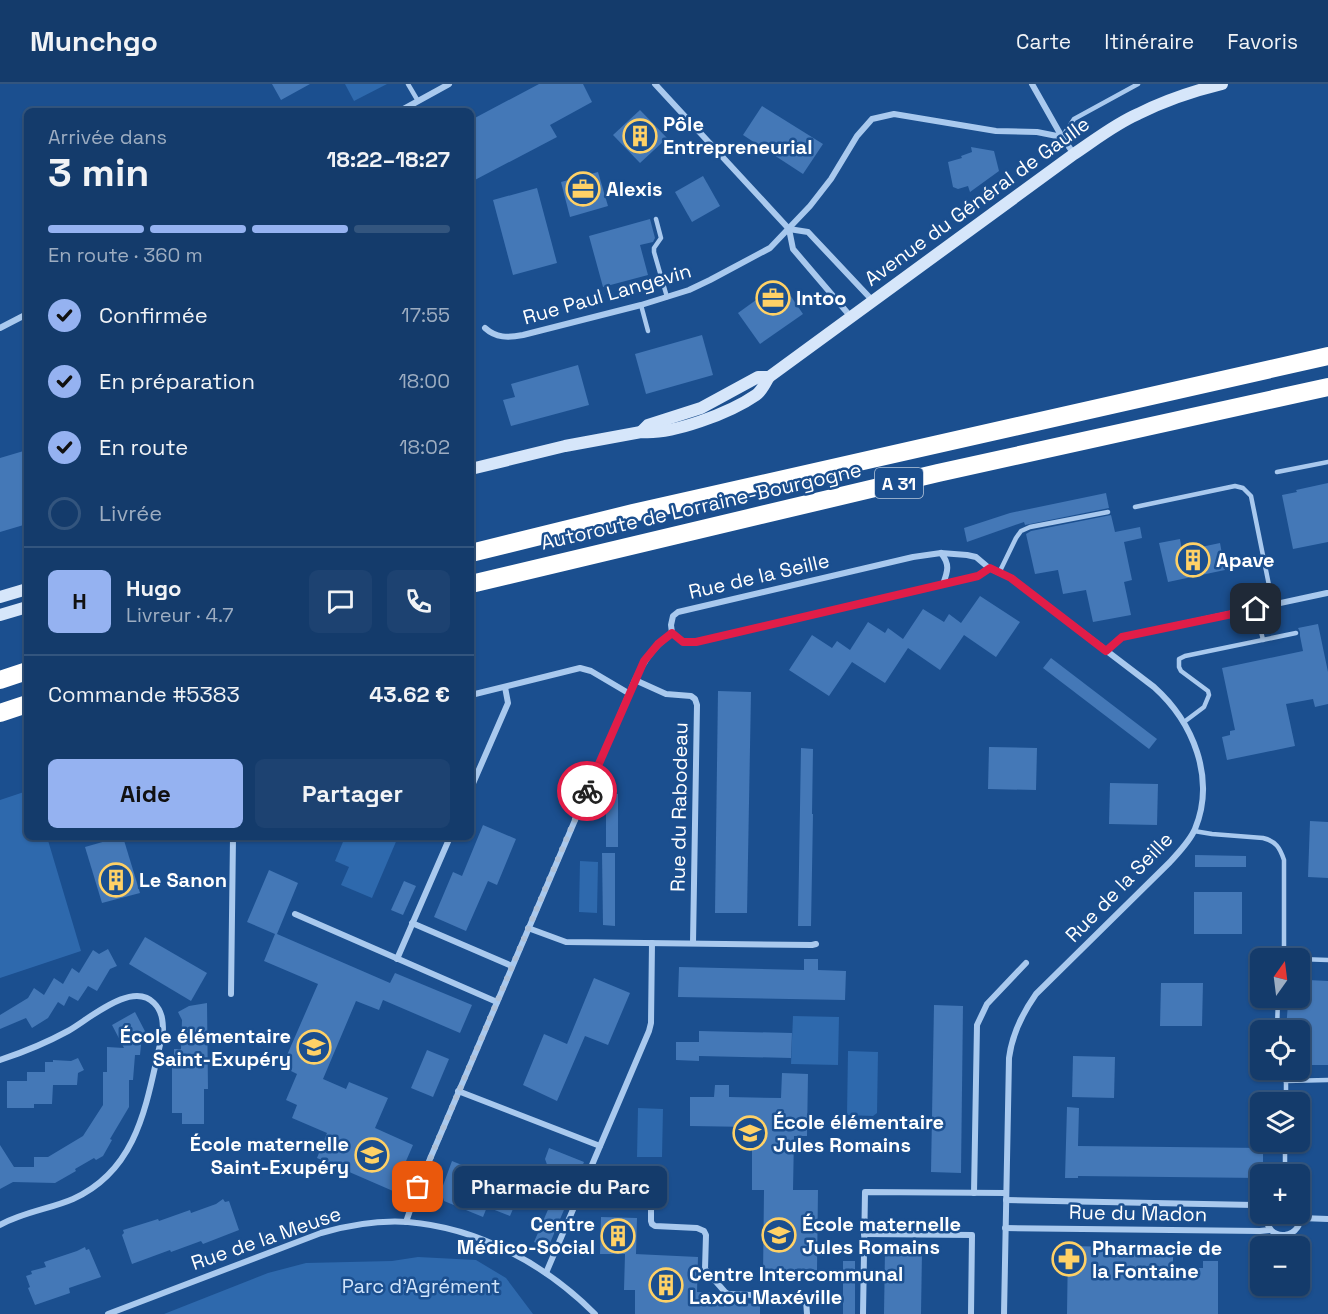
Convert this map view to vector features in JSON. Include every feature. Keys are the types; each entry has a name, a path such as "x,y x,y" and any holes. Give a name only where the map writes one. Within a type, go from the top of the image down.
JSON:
{"highway":[{"name":"Autoroute de Lorraine-Bourgogne","path":"474,552 633,513 1328,356"},
{"name":"Autoroute de Lorraine-Bourgogne","path":"474,583 938,473 1328,387"},
{"path":"0,680 24,672"},
{"path":"0,713 24,705"}],"main road":[{"name":"Avenue du Général de Gaulle","path":"474,468 548,450 641,432 648,425 701,408 758,377 770,377 872,300 1119,124 1137,114 1191,93 1222,84"},
{"path":"0,597 24,590"},
{"path":"0,615 24,608"}],"street":[{"path":"405,108 450,84"},
{"path":"655,84 789,229 793,249 851,316"},
{"path":"1032,84 1074,154"},
{"name":"Rue Paul Langevin","path":"484,328 500,337 523,335 641,305 689,290 711,280 770,248 804,214 831,179 857,136 872,119 894,114 996,131 1037,132 1062,137"},
{"path":"789,229 808,232 872,300"},
{"path":"0,328 24,316"},
{"path":"941,553 948,564 943,584"},
{"name":"Rue de la Seille","path":"406,1222 458,1091 635,680 651,652 672,633 671,619 673,616 678,612 913,557 941,553 976,557 990,568 1022,585 1154,687 1175,708 1184,722 1196,746 1203,774 1202,801 1194,831 1185,845 1036,994 1024,1012 1013,1038 1009,1058 1004,1314"},
{"path":"672,633 683,642 696,642 978,576 990,568"},
{"path":"1106,651 1122,637 1327,593"},
{"path":"474,694 580,668 591,671 630,694"},
{"name":"Rue du Rabodeau","path":"635,680 666,694 691,696 697,705 693,943"},
{"path":"474,781 508,703 506,687"},
{"path":"231,994 233,840"},
{"path":"397,958 449,840"},
{"path":"295,914 496,1002"},
{"path":"412,923 512,966"},
{"path":"528,928 566,942 816,944"},
{"path":"546,1273 651,1023 652,943"},
{"path":"974,1192 976,1025 987,1004 1026,963"},
{"path":"0,1060 48,1041 127,997 144,996 151,1000 161,1012 163,1032 143,1112 138,1130 125,1155 91,1190 73,1199 28,1212 0,1225"},
{"path":"458,1091 600,1146"},
{"path":"584,1185 648,1188 651,1192 652,1224 697,1228 704,1231 706,1235 705,1269 725,1292 728,1294 799,1295 806,1300 807,1314"},
{"name":"Rue du Madon","path":"864,1234 865,1192 974,1192 1006,1197 1250,1205"},
{"path":"1310,1218 1328,1219"},
{"name":"Rue de la Meuse","path":"108,1314 321,1233 355,1225 406,1222 454,1230 481,1238 508,1250 546,1273 595,1314"},
{"path":"1268,1224 1270,1230"},
{"name":"Rue du Madon","path":"1005,1228 1270,1230 1279,1235 1289,1234 1298,1228 1299,1224"},
{"path":"863,1314 864,1234 972,1235 971,1314"}],"lane":[{"path":"408,84 418,101"},
{"path":"1062,137 1074,119 1138,84"},
{"path":"656,219 661,238 654,252 667,297"},
{"path":"641,305 648,331"},
{"path":"1277,472 1328,462"},
{"path":"1135,507 1235,486 1243,488 1251,496 1273,605"},
{"path":"1000,572 1021,531 1030,527 1108,512"},
{"path":"1256,609 1263,640"},
{"path":"1184,722 1204,707 1209,695 1208,691 1182,671 1179,667 1179,659 1296,633"},
{"path":"1194,831 1263,838 1276,843 1284,860 1284,948"},
{"path":"1310,959 1328,960"},
{"path":"1286,1092 1286,1081 1328,1080"}],"green space":[{"path":"345,84 387,84 354,101"},
{"path":"24,792 24,840 48,840 81,951 0,978 0,800"},
{"path":"344,840 397,840 372,898 341,885 349,867 335,861"},
{"path":"580,861 598,862 597,913 579,912"},
{"path":"793,1016 839,1017 838,1065 791,1064"},
{"path":"848,1051 878,1052 877,1113 873,1116 847,1115"},
{"path":"638,1108 663,1109 662,1157 637,1157"},
{"name":"Parc d'Agrément","path":"418,1257 476,1260 506,1278 533,1314 164,1314 268,1273 306,1263 392,1261"}],"building":[{"path":"272,84 310,84 281,100"},
{"path":"539,84 583,84 592,102 550,125 557,137 474,180 474,118"},
{"path":"762,106 823,144 803,174 743,135"},
{"name":"Pôle Entrepreneurial","path":"640,110 667,138 640,163 613,135"},
{"path":"971,147 994,151 999,171 970,192 968,186 958,189 953,187 948,162 972,152"},
{"name":"Alexis","path":"598,172 608,206 570,217 561,182"},
{"path":"703,176 720,206 692,222 675,192"},
{"path":"537,188 557,263 513,275 493,200"},
{"path":"650,219 655,238 653,242 640,245 648,275 603,287 589,236"},
{"path":"781,282 803,314 760,344 738,313"},
{"path":"702,335 713,375 646,394 635,354"},
{"path":"578,365 589,405 511,426 503,400 515,397 511,384"},
{"path":"24,451 24,525 0,532 0,458"},
{"path":"1328,483 1328,542 1293,549 1282,495"},
{"path":"1106,493 1109,508 1025,525 1024,522 967,542 964,528 1010,513"},
{"path":"1111,515 1115,532 1140,527 1142,538 1124,542 1132,580 1124,582 1131,615 1093,622 1086,590 1063,594 1058,570 1035,574 1026,534 1031,531"},
{"name":"Apave","path":"1180,539 1182,551 1220,543 1225,570 1168,582 1159,543"},
{"path":"980,596 1020,622 996,657 964,635 940,670 908,648 885,683 852,662 829,696 789,670 812,635 832,648 837,641 850,650 868,622 885,633 888,628 903,639 923,609 944,622 949,614 961,623"},
{"path":"1318,624 1328,672 1328,704 1315,707 1313,699 1286,704 1295,746 1227,760 1222,737 1230,735 1230,731 1235,730 1222,668 1303,651 1298,628"},
{"path":"1051,658 1157,739 1149,749 1043,668"},
{"path":"718,691 751,692 747,913 715,913"},
{"path":"989,747 1037,748 1036,790 988,789"},
{"path":"801,748 813,749 811,926 798,926"},
{"path":"1110,783 1158,784 1157,825 1109,824"},
{"path":"606,794 618,794 618,847 606,847"},
{"path":"1310,821 1328,822 1328,878 1308,877"},
{"path":"483,825 516,839 497,885 488,881 466,931 434,917 453,872 462,876"},
{"name":"Le Sanon","path":"110,840 124,840 140,893 102,903 85,847"},
{"path":"602,853 615,853 615,926 603,925"},
{"path":"1195,855 1246,856 1246,867 1195,867"},
{"path":"269,870 298,883 277,934 390,983 395,973 472,1005 460,1033 383,1000 379,1010 356,1001 323,1079 346,1089 349,1082 388,1098 375,1128 413,1145 393,1191 317,1158 327,1133 292,1118 297,1105 286,1100 297,1074 285,1068 287,1064 284,1062 318,984 264,961 275,934 247,922"},
{"path":"404,881 416,886 403,915 391,910"},
{"path":"1194,892 1242,892 1242,934 1194,934"},
{"path":"145,937 207,973 191,1001 129,964"},
{"path":"108,949 117,966 110,969 97,991 88,986 78,1001 69,996 64,1006 58,1002 48,1018 32,1028 26,1018 0,1029 0,1015 28,998 34,988 44,995 54,978 63,984 72,968 79,973 93,950 99,954"},
{"path":"804,959 818,959 818,970 846,971 845,1000 678,997 679,967 804,970"},
{"path":"594,978 630,993 608,1045 585,1036 557,1101 523,1085 544,1034 567,1044"},
{"path":"1310,980 1328,981 1328,1065 1310,1065 1310,1020 1287,1020 1288,1008 1310,1008"},
{"path":"1161,983 1203,983 1202,1026 1160,1026"},
{"path":"207,1003 208,1089 204,1089 204,1124 182,1124 182,1113 172,1113 172,1063 174,1063 174,1049 181,1049 182,1020 178,1012 189,1006"},
{"path":"934,1005 963,1006 961,1173 931,1172"},
{"path":"135,1012 148,1037 142,1036 140,1055 135,1055 133,1080 129,1080 129,1107 103,1156 96,1160 94,1158 55,1183 13,1182 0,1189 0,1145 14,1167 34,1167 34,1157 48,1157 83,1136 103,1105 103,1072 107,1072 107,1047 124,1048 112,1025"},
{"path":"699,1031 792,1033 791,1058 699,1056 699,1061 676,1060 676,1042 699,1042"},
{"path":"427,1050 449,1059 433,1097 411,1088"},
{"path":"1073,1056 1115,1057 1114,1098 1072,1097"},
{"path":"78,1058 84,1070 78,1073 77,1085 53,1085 52,1104 34,1104 34,1108 7,1108 7,1081 27,1081 27,1072 45,1072 45,1062 71,1061"},
{"path":"782,1073 808,1074 807,1136 794,1136 793,1190 818,1190 817,1270 795,1269 795,1277 763,1277 764,1190 752,1190 752,1127 690,1126 690,1097 714,1097 715,1085 729,1085 729,1097 781,1098"},
{"path":"1067,1107 1079,1108 1078,1146 1250,1148 1250,1152 1263,1152 1263,1164 1250,1164 1250,1178 1078,1176 1078,1178 1065,1178"},
{"path":"549,1148 584,1162 548,1248 534,1242 563,1175 549,1170 545,1159"},
{"path":"452,1161 479,1172 482,1166 524,1183 510,1216 487,1207 483,1217 444,1201 441,1191"},
{"path":"223,1199 225,1202 229,1201 239,1230 203,1244 201,1241 132,1264 122,1235 123,1230 190,1210 191,1213"},
{"name":"Centre Intercommunal Laxou Maxéville","path":"601,1217 637,1218 635,1254 698,1257 697,1292 719,1293 720,1302 760,1304 760,1314 635,1314 635,1290 624,1290 625,1254 600,1254"},
{"path":"1068,1246 1173,1248 1173,1268 1203,1268 1203,1261 1218,1261 1218,1314 1067,1314"},
{"path":"85,1247 86,1250 89,1249 101,1277 69,1288 70,1293 35,1305 26,1276 32,1274 31,1271 46,1267 44,1262"},
{"path":"885,1251 922,1251 921,1314 884,1314"},
{"path":"843,1261 855,1261 855,1314 843,1314"}],"way so far":[{"path":"418,1187 587,791"}],"place":[{"name":"Pôle Entrepreneurial","path":"640,136"},
{"name":"Alexis","path":"583,189"},
{"name":"Intoo","path":"773,298"},
{"name":"Apave","path":"1193,560"},
{"name":"Le Sanon","path":"116,880"},
{"name":"École élémentaire Saint-Exupéry","path":"314,1047"},
{"name":"École élémentaire Jules Romains","path":"750,1133"},
{"name":"École maternelle Saint-Exupéry","path":"372,1155"},
{"name":"Pharmacie du Parc","path":"418,1187"},
{"name":"École maternelle Jules Romains","path":"779,1235"},
{"name":"Centre Médico-Social","path":"618,1236"},
{"name":"Pharmacie de la Fontaine","path":"1069,1259"},
{"name":"Centre Intercommunal Laxou Maxéville","path":"666,1285"}],"route":[{"path":"587,791 644,661 658,644 672,633 683,642 696,642 978,576 990,568 1011,578 1106,651 1122,637 1256,609"}]}
